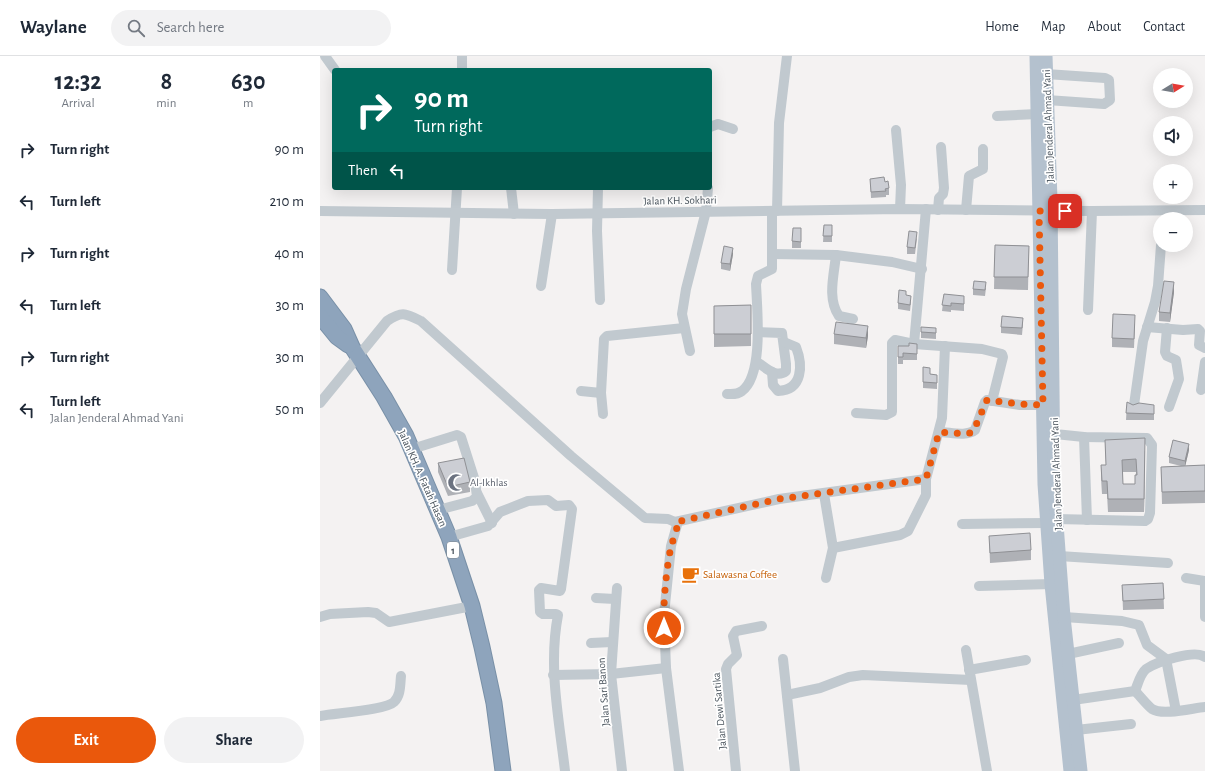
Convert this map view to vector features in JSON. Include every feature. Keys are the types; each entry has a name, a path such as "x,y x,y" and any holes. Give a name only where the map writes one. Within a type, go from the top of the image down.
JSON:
{"highway":[{"name":"Jalan KH. A. Fatah Hasan","path":"320,297 344,329 355,351 384,397 412,449 449,537 472,606 494,703 503,771"},
{"name":"1","path":"320,316 337,337 355,351"}],"main road":[{"name":"Jalan Jenderal Ahmad Yani","path":"1036,56 1038,114 1045,211 1055,434 1049,484"},
{"name":"Jalan Jenderal Ahmad Yani","path":"1046,56 1047,100 1043,405 1051,521 1051,584 1070,771"},
{"name":"Jalan Jenderal Ahmad Yani","path":"1051,521 1059,556 1081,771"}],"street":[{"path":"326,56 334,68"},
{"path":"334,68 339,56"},
{"path":"462,56 462,68"},
{"path":"727,394 741,392 746,386 757,362 758,332 756,284 758,276 772,269 779,123 787,56"},
{"path":"1046,74 1105,78 1109,80 1110,84 1110,100 1104,104 1047,100"},
{"path":"997,116 1038,114"},
{"path":"712,126 718,124 733,129"},
{"path":"896,130 901,185 900,209"},
{"path":"938,210 939,198 943,194 944,188 940,147"},
{"path":"966,210 968,179 972,174 983,169 983,149"},
{"path":"452,270 457,190"},
{"path":"511,190 514,214"},
{"path":"598,190 597,213 600,300"},
{"path":"690,351 682,314 686,289 706,211 708,190"},
{"path":"914,344 922,269 926,209"},
{"name":"Jalan KH. Sokhari","path":"320,212 552,214 926,209 1092,211 1153,215"},
{"name":"Jalan KH. Sokhari","path":"1187,212 1205,210"},
{"path":"1088,310 1092,211"},
{"path":"541,286 552,214"},
{"path":"1134,405 1143,341 1158,286 1160,252"},
{"path":"772,254 836,255 892,262 922,269"},
{"path":"836,255 832,300 834,310 839,316 853,319"},
{"path":"320,403 355,351 387,321 398,314 407,314 421,321 510,399 571,456 645,518 668,519 676,522 779,499 926,479"},
{"path":"1148,327 1183,330 1198,329 1200,331 1199,345 1205,348"},
{"path":"603,414 602,392 604,339 606,336 684,328"},
{"path":"1166,328 1165,352 1167,356 1176,360 1179,379 1169,407"},
{"path":"757,362 772,372 781,374 786,371 782,333 758,332"},
{"path":"856,413 886,415 892,412 892,343 897,340 914,344 982,349 1002,354 1003,357 992,401"},
{"path":"772,372 774,388 778,391 791,387 800,375 800,362 796,347 784,342"},
{"path":"832,548 906,532 924,501 926,479 943,412 942,402 945,346"},
{"path":"1201,390 1205,362"},
{"path":"580,391 602,392"},
{"path":"939,432 966,434 973,432 985,402 992,401 1043,405"},
{"path":"962,524 1148,519 1150,513 1152,445 1147,438 1084,437 1055,434"},
{"path":"412,449 460,436 477,493 492,523"},
{"path":"1084,437 1087,520"},
{"path":"438,510 472,501 475,499 477,493"},
{"path":"824,494 832,548 826,578"},
{"path":"449,537 488,526 500,512 528,501 548,500 556,506 568,505 572,509 561,589 560,591 541,588 539,590 540,612 558,615 554,637 553,675 565,771"},
{"path":"676,522 677,526 671,546 664,615 666,668 679,771"},
{"path":"1059,556 1168,563"},
{"path":"1186,578 1205,581 1205,617"},
{"path":"979,586 1051,584"},
{"name":"Jalan Sari Banon","path":"617,588 612,642 611,674 622,771"},
{"path":"596,598 616,599"},
{"path":"320,617 330,614 368,612 376,613 389,622 472,606"},
{"path":"1064,616 1122,621 1136,624 1147,645 1166,659 1176,711"},
{"name":"Jalan Dewi Sartika","path":"736,771 726,669 728,664 737,655 733,636 736,631 762,626"},
{"path":"591,643 612,642"},
{"path":"1068,654 1119,643"},
{"path":"966,650 987,771"},
{"path":"1135,691 1144,672 1166,659 1196,655 1202,655 1205,658"},
{"path":"783,659 795,771"},
{"path":"787,695 820,688 849,677 970,675 1026,660"},
{"path":"553,675 611,674 666,668"},
{"path":"320,716 343,712 380,709 393,703 399,694 401,676"},
{"path":"1073,700 1135,691"},
{"path":"1135,691 1153,709 1162,712 1205,707"},
{"path":"1076,730 1131,724"}],"building":[{"path":"884,177 885,182 888,181 889,188 885,189 886,191 871,192 870,179"},
{"path":"824,225 832,225 832,236 823,236"},
{"path":"793,228 801,228 801,242 792,241"},
{"path":"909,231 917,232 915,248 907,247"},
{"path":"995,245 1029,246 1028,277 994,277"},
{"path":"724,246 733,248 730,264 721,263"},
{"path":"974,281 986,282 985,290 973,289"},
{"path":"1164,281 1174,282 1170,313 1159,312"},
{"path":"899,290 906,291 906,295 911,296 910,305 898,303"},
{"path":"944,294 964,296 964,304 951,303 951,306 942,305"},
{"path":"751,305 751,334 714,334 714,306"},
{"path":"1113,314 1135,315 1134,339 1112,338"},
{"path":"1002,316 1023,318 1022,328 1001,327"},
{"path":"836,322 868,326 866,338 834,334"},
{"path":"921,327 936,328 936,333 921,332"},
{"path":"909,343 917,344 917,354 903,353 903,357 898,357 898,346 909,346"},
{"path":"923,367 930,368 930,374 937,375 937,383 923,382"},
{"path":"1127,402 1133,405 1139,403 1154,405 1154,414 1126,413"},
{"path":"1145,438 1144,499 1108,499 1107,481 1102,481 1101,465 1106,465 1105,440","holes":["1136,459 1137,475 1135,475 1135,484 1123,484 1122,460"]},
{"path":"1173,440 1189,444 1185,461 1169,457"},
{"path":"464,458 470,482 448,487 438,463"},
{"path":"1205,465 1205,491 1162,492 1161,467"},
{"path":"1030,533 1031,550 990,553 989,536"},
{"path":"1163,583 1164,599 1123,601 1122,585"}],"place":[{"name":"Al-Ikhlas","path":"457,482"},
{"name":"Salawasna Coffee","path":"690,574"}],"route":[{"path":"664,628 666,587 671,546 677,526 676,522 779,499 812,496 926,479 939,432 966,434 973,432 987,400 1011,404 1043,405 1039,211 1065,211"}]}
